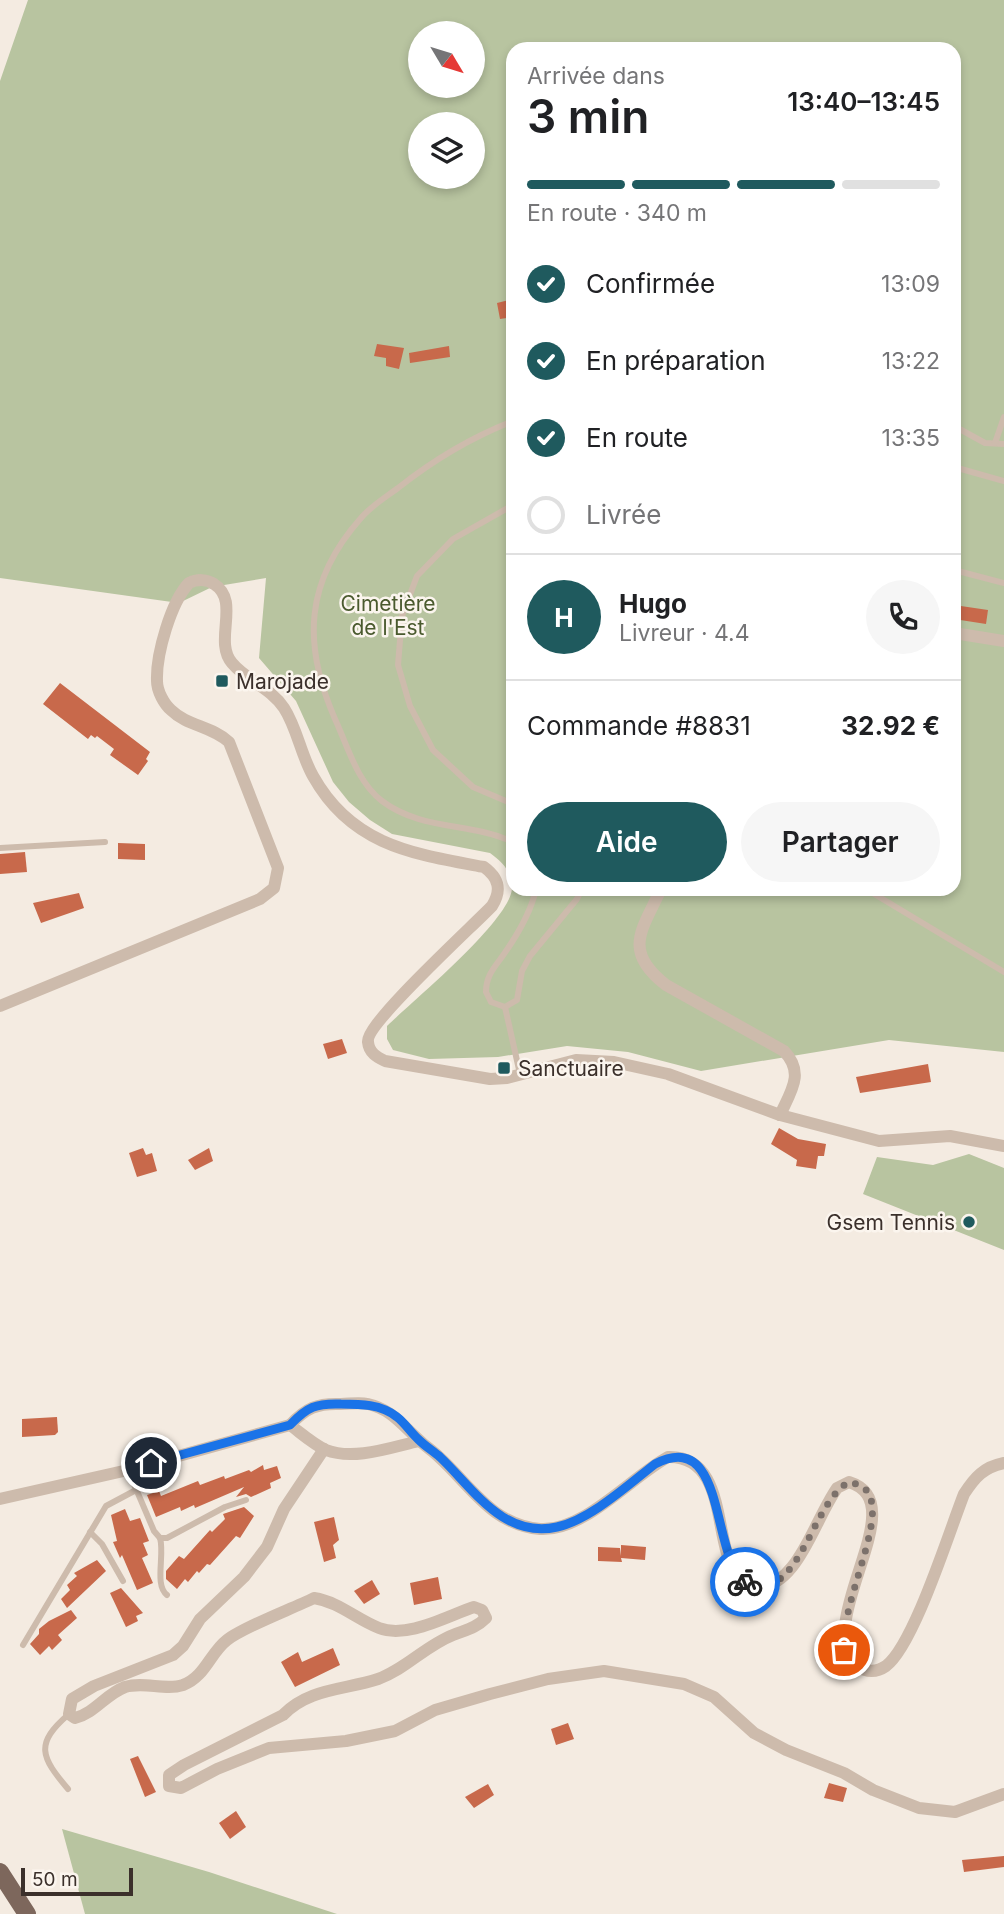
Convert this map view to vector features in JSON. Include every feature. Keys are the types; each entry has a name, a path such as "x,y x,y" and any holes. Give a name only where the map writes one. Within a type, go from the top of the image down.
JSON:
{"main road":[{"path":"0,1872 27,1914"}],"street":[{"path":"0,1006 260,899 274,888 278,868 229,742 221,735 186,721 171,710 162,697 157,682 164,638 178,598 189,583 205,580 218,586 226,600 225,643 230,662 242,673 263,685 285,710 314,777 334,804 363,830 397,849 484,867 494,874 498,885 499,895 492,906 370,1031 368,1042 372,1054 385,1061 490,1079 576,1060 614,1062 668,1074 780,1115 879,1141 950,1136 1004,1146"},
{"path":"961,634 1004,641"},
{"path":"659,896 640,936 641,958 649,972 666,985 784,1051 794,1062 795,1076 780,1115"},
{"path":"0,1499 128,1470 290,1425 305,1409 330,1404 368,1404 396,1416 493,1512 509,1520 541,1529 575,1521 668,1457 689,1461 706,1477 717,1507 731,1568 746,1584 756,1587 767,1586 779,1580 791,1568 837,1488 849,1482 860,1485 869,1492 873,1518 846,1610 844,1650 849,1660 864,1671 875,1671 885,1667 906,1643 964,1494 975,1477 989,1467 1004,1463"},
{"path":"290,1425 324,1449 350,1454 419,1441"},
{"path":"324,1449 284,1509 267,1547 244,1577 200,1619 183,1646 173,1655 94,1686 72,1699 69,1714 75,1718 85,1716 122,1688 140,1684 182,1685 203,1672 216,1652 229,1639 314,1598 329,1600 378,1628 394,1632 474,1607 482,1610 486,1618 478,1626 449,1636 401,1668 377,1679 347,1685 294,1704 283,1716 184,1765 169,1775 169,1786 181,1788 217,1769 269,1748 346,1741 396,1731 435,1710 490,1694 548,1679 604,1671 684,1684 714,1698 754,1733 786,1750 844,1773 873,1790 919,1808 955,1811 1004,1794"}],"lane":[{"path":"995,443 1004,417"},
{"path":"506,425 426,466 363,516 334,551 316,594 312,646 328,701 362,778 372,791 406,816 422,822 506,840"},
{"path":"961,430 985,443 1004,444"},
{"path":"961,469 1004,481"},
{"path":"506,509 453,539 417,576 402,616 398,665 410,706 433,750 473,787 506,801"},
{"path":"961,572 1004,583"},
{"path":"0,848 105,842"},
{"path":"534,896 531,909 486,981 485,992 491,1002 505,1007 517,1000 522,971 530,956 579,896"},
{"path":"878,896 1004,972"},
{"path":"505,1007 520,1074"},
{"path":"128,1470 164,1549 160,1583 162,1591 167,1595"},
{"path":"23,1645 106,1506 136,1490"},
{"path":"160,1538 167,1538 225,1507 246,1500"},
{"path":"90,1532 102,1544 123,1581"},
{"path":"68,1789 48,1766 46,1747 49,1732 69,1714"}],"green space":[{"name":"Cimetière de l'Est","path":"28,0 1004,0 1004,1052 889,1040 701,1071 628,1052 567,1046 498,1057 429,1059 393,1050 387,1039 387,1026 479,939 496,920 509,896 961,896 961,42 506,42 506,869 490,853 392,834 349,802 333,782 296,701 259,658 266,578 212,587 179,603 0,578 0,81"},
{"name":"Gsem Tennis","path":"969,1154 1004,1168 1004,1250 863,1194 877,1157 933,1165"},
{"path":"62,1829 209,1872 337,1914 85,1914"}],"building":[{"path":"506,301 506,318 500,319 497,303"},
{"path":"377,344 404,348 399,369 386,366 386,358 374,356"},
{"path":"449,346 450,357 410,363 409,353"},
{"path":"961,606 988,610 986,624 961,620"},
{"path":"60,683 150,752 146,759 148,761 138,775 110,755 114,749 97,736 95,738 91,735 88,739 43,704"},
{"path":"118,843 145,844 145,860 118,859"},
{"path":"25,852 27,872 0,874 0,854"},
{"path":"79,893 84,908 41,923 33,903"},
{"path":"342,1039 347,1053 328,1059 323,1044"},
{"path":"928,1064 931,1082 860,1093 856,1077"},
{"path":"779,1128 798,1139 826,1144 824,1156 818,1156 816,1169 796,1166 797,1160 771,1144"},
{"path":"143,1148 146,1155 152,1153 157,1171 137,1177 129,1153"},
{"path":"209,1148 213,1161 195,1170 188,1160"},
{"path":"57,1417 58,1432 55,1435 22,1437 22,1419"},
{"path":"263,1465 264,1470 277,1466 281,1478 270,1483 271,1488 251,1497 246,1494 236,1497 244,1487 195,1508 194,1505 181,1511 180,1507 156,1517 147,1495 159,1491 161,1496 198,1481 200,1485 224,1476 225,1479 249,1470 251,1472"},
{"path":"244,1507 254,1516 240,1538 236,1536 210,1565 207,1564 199,1573 197,1571 188,1582 185,1579 177,1589 166,1579 166,1571 179,1556 184,1559 210,1530 212,1532 225,1519 223,1514"},
{"path":"125,1509 130,1521 140,1518 149,1541 143,1543 148,1555 142,1558 153,1583 137,1590 122,1555 120,1558 113,1542 117,1541 111,1515"},
{"path":"334,1517 339,1540 333,1545 336,1558 324,1562 314,1522"},
{"path":"621,1545 646,1547 645,1560 621,1558 622,1562 598,1561 598,1547 620,1548 621,1556"},
{"path":"97,1560 106,1571 67,1608 61,1599 70,1590 67,1585 77,1576 74,1573"},
{"path":"438,1577 442,1599 414,1605 410,1583"},
{"path":"372,1580 380,1594 364,1604 354,1591"},
{"path":"121,1588 143,1613 136,1616 138,1621 126,1627 110,1593"},
{"path":"71,1610 77,1618 58,1635 62,1640 52,1650 49,1646 40,1655 30,1644 39,1634 39,1629"},
{"path":"333,1648 340,1665 295,1687 281,1662 298,1652 302,1662"},
{"path":"568,1723 574,1739 556,1745 551,1729"},
{"path":"138,1756 156,1792 145,1797 130,1759"},
{"path":"829,1783 847,1788 843,1802 824,1798"},
{"path":"488,1784 494,1795 474,1808 465,1797"},
{"path":"236,1811 246,1827 230,1839 219,1823"},
{"path":"1004,1856 1004,1867 964,1872 962,1860"}],"way so far":[{"path":"745,1582 756,1587 767,1586 779,1580 801,1553 820,1514 837,1488 849,1482 860,1485 869,1492 872,1500 872,1525 846,1610 844,1650"}],"place":[{"name":"Marojade","path":"222,681"},
{"name":"Sanctuaire","path":"504,1068"},
{"name":"Gsem Tennis","path":"969,1222"}],"route":[{"path":"151,1463 290,1425 305,1409 330,1404 368,1404 396,1416 493,1512 509,1520 541,1529 575,1521 655,1464 668,1457 680,1457 697,1466 706,1477 717,1507 731,1568 745,1582"}]}
